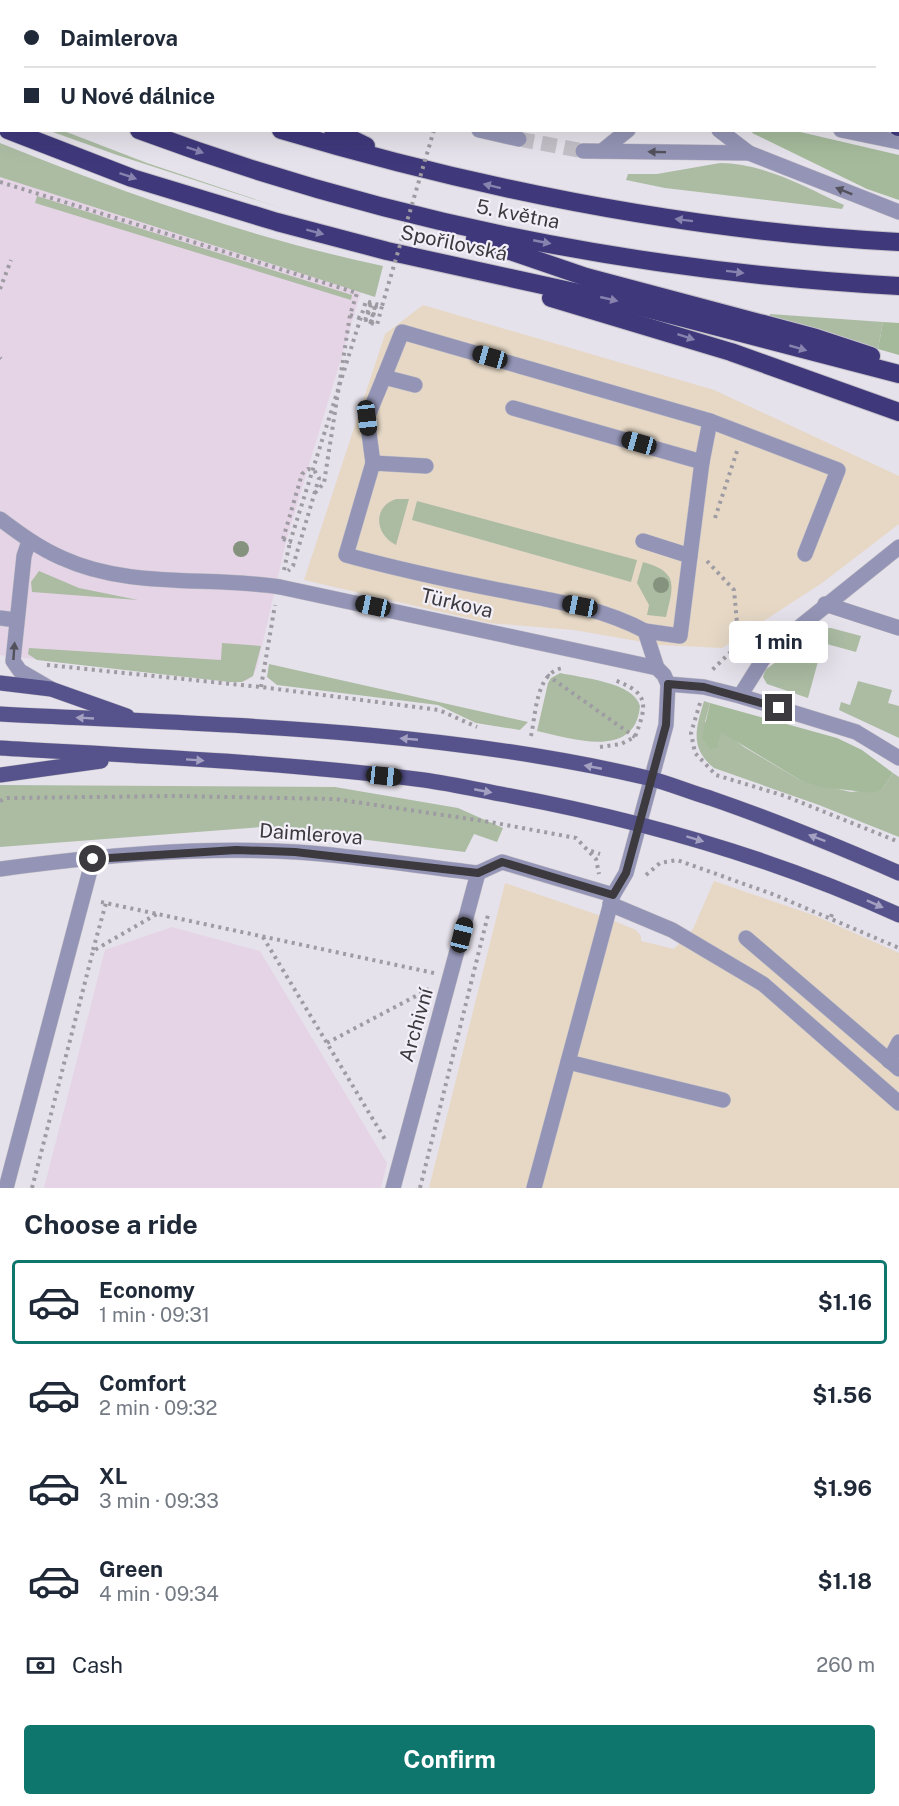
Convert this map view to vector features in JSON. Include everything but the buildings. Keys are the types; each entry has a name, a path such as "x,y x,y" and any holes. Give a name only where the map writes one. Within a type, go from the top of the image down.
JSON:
{"highway":[{"name":"Spořilovská","path":"13,132 160,187 277,222 387,251 634,305 899,374"},
{"name":"5. května","path":"146,132 267,175 382,207 505,235 622,256 743,273 899,286"},
{"name":"5. května","path":"288,132 409,166 507,190 627,212 806,235 899,242"},
{"path":"337,132 409,166"},
{"path":"382,207 586,277 816,338 899,367"},
{"path":"387,251 654,327 899,412"}],"main road":[{"path":"0,683 51,688 144,722"},
{"path":"0,714 416,740 548,759 650,778 799,831 899,873"},
{"path":"0,748 299,767 426,780 639,822 712,844 851,893 899,915"},
{"path":"0,775 137,756"}],"street":[{"path":"492,132 512,135"},
{"path":"602,151 626,132"},
{"path":"722,132 749,153 899,212"},
{"path":"852,132 899,142"},
{"path":"583,151 749,153"},
{"path":"710,421 702,462 680,636 645,632 628,622 580,606 405,572 346,555 373,463 367,418 402,332 710,421 838,470 806,554"},
{"path":"384,377 415,385"},
{"path":"513,408 702,462"},
{"path":"373,463 426,466"},
{"name":"Türkova","path":"0,519 29,541 64,559 101,571 132,576 253,583 280,587 657,668"},
{"path":"29,541 24,556 13,661 20,671 51,688"},
{"path":"643,541 690,556"},
{"path":"740,696 766,653 825,604 899,548"},
{"path":"825,604 899,628"},
{"path":"0,618 16,620"},
{"path":"534,1188 612,899 626,873 666,725 668,684 664,675 657,668 645,632"},
{"path":"668,684 704,687 740,696 856,732 899,758"},
{"name":"Daimlerova","path":"0,869 93,859 236,850 295,852 478,873 502,862 612,899 672,930 763,984 899,1103"},
{"path":"6,1188 93,859"},
{"name":"Archivní","path":"393,1188 478,873"},
{"path":"746,938 894,1065 899,1042"},
{"path":"568,1062 723,1100"}],"path":[{"path":"360,320 377,325 433,132"},
{"path":"0,182 357,293 350,315 324,483 315,492"},
{"path":"0,289 11,260"},
{"path":"285,561 366,301 382,306"},
{"path":"350,315 358,318 366,320 371,305 375,306 371,322 365,321 368,312 370,304 376,306 372,323"},
{"path":"715,521 743,434"},
{"path":"283,575 293,566 315,492 318,473 308,469 302,474 283,539 290,542"},
{"path":"707,677 739,644 734,590 707,561 708,553"},
{"path":"261,687 277,600"},
{"path":"13,661 261,687 439,710 484,729"},
{"path":"547,674 562,668 573,670"},
{"path":"531,736 547,674"},
{"path":"547,674 635,736"},
{"path":"597,747 621,744 635,736 644,713 643,698 627,684 606,677"},
{"path":"702,696 691,733 695,753 716,775 796,800 899,842"},
{"path":"519,734 542,738"},
{"path":"732,786 734,780"},
{"path":"0,801 7,798 163,796 335,799 490,822 576,838 591,851 596,859 600,875 612,899"},
{"path":"591,851 600,854"},
{"path":"642,882 650,870 660,863 677,860 776,892 899,948"},
{"path":"83,898 451,977"},
{"path":"32,1188 106,903"},
{"path":"420,1188 491,903"},
{"path":"831,917 833,911"},
{"path":"93,951 158,914"},
{"path":"263,936 399,1163"},
{"path":"327,1043 451,977"}],"shaded area":[{"path":"0,177 361,292 287,538 257,667 253,676 246,681 230,682 0,655"},
{"path":"423,305 714,390 899,476 899,524 822,583 722,648 660,645 574,630 489,623 304,580 385,334"},
{"path":"714,881 816,916 899,953 899,1188 429,1188 505,883 636,930 641,936 641,941 674,949 693,929"},
{"path":"172,927 260,951 387,1163 381,1188 44,1188 105,950"}],"green space":[{"path":"53,132 67,132 147,163 287,210"},
{"path":"800,132 899,155 899,200 867,189 752,133"},
{"path":"0,143 188,213 285,242 383,266 375,297 0,177"},
{"path":"720,163 752,167 768,172 844,205 842,209 665,188 626,180 628,174 657,174"},
{"path":"37,196 352,295 351,300 35,203"},
{"path":"770,314 883,322 878,349 769,318"},
{"path":"883,322 899,323 899,355 878,349"},
{"path":"396,499 409,499 396,545 384,535 379,521 383,508"},
{"path":"417,501 637,560 631,582 412,520"},
{"path":"643,562 663,571 671,582 671,597 666,617 647,615 649,605 637,583"},
{"path":"39,571 79,588 138,600 32,592 31,582"},
{"path":"822,628 831,628 861,636 856,652 823,643 808,698 767,684 763,677 765,670"},
{"path":"222,643 261,646 253,676 242,682 230,682 37,660 28,654 29,648 221,660"},
{"path":"269,664 528,722 520,730 476,723 438,705 277,685 267,677"},
{"path":"560,673 606,682 628,691 636,698 640,706 636,723 627,734 614,740 599,742 583,741 537,731 548,683 551,678"},
{"path":"858,681 892,690 888,703 899,706 899,738 839,710 841,702 850,705"},
{"path":"704,701 710,703 705,722 800,780 851,792 883,788 893,773 899,777 899,837 819,805 714,768 701,753 698,745 697,729"},
{"path":"710,703 837,738 862,750 893,773 883,788 873,793 821,787 800,780 721,732 717,748 710,749 702,738"},
{"path":"0,785 335,787 458,808 503,828 497,842 474,834 465,852 262,827 0,847"}],"tunnel":[{"path":"519,139 583,151"}],"route":[{"path":"93,859 236,850 295,852 347,856 478,873 502,862 613,895 626,873 666,725 669,705 668,684 704,687 779,708"}]}
